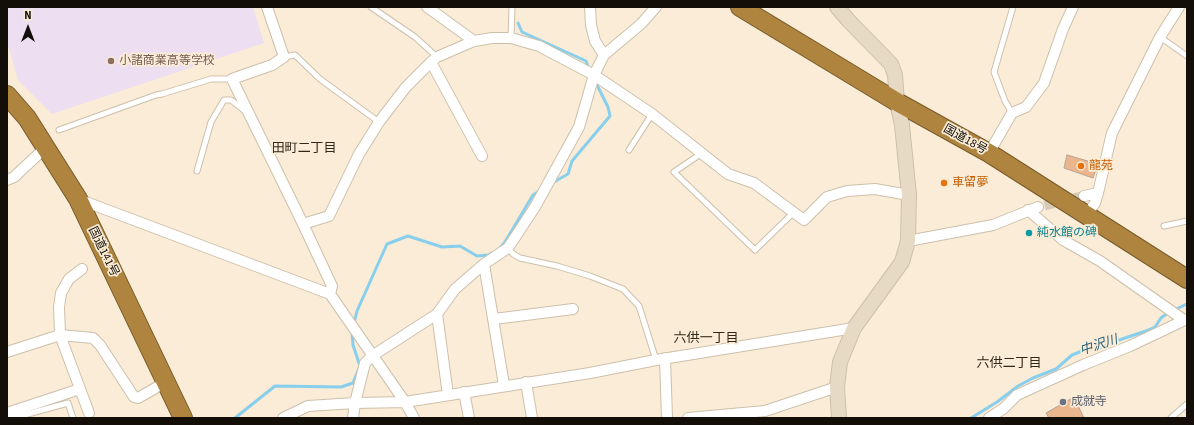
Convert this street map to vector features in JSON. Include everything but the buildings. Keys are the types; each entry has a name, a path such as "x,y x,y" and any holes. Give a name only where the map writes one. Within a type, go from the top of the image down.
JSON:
{"highway":[{"name":"国道18号","path":"740,7 896,102 989,153 1187,279"},
{"name":"国道141号","path":"7,95 27,118 78,199 183,418"}],"street":[{"path":"267,7 284,57 272,65 232,80 332,286 330,294"},
{"path":"427,7 474,41"},
{"path":"590,7 595,41 604,55"},
{"path":"353,418 354,403 365,363 372,356 438,314 455,289 484,264 508,248 535,207 579,127 594,74 604,55 641,24 656,7"},
{"path":"837,7 891,64 895,76 896,102 902,125 909,195 908,241 902,262 854,328 840,362 837,387 839,418"},
{"path":"989,153 1012,113 1026,107 1044,83 1063,29 1073,7"},
{"path":"1087,215 1095,203 1112,133 1160,37 1179,7"},
{"path":"303,224 329,216 359,154 379,122 406,87 434,59 474,41 492,38 511,38 539,46 594,74 652,114 728,174 754,183 804,220 827,197 847,191 875,189 909,195"},
{"path":"434,59 482,156"},
{"path":"7,180 14,177 45,148"},
{"path":"1084,196 1098,193"},
{"path":"78,199 330,294 372,356 406,402 414,418"},
{"path":"908,241 993,225 1038,206"},
{"path":"989,418 1003,409 1018,395 1083,365 1130,346 1183,317 1100,261 1063,240 1028,210"},
{"path":"484,264 504,386"},
{"path":"82,269 69,279 61,293 59,307 60,335 89,413"},
{"path":"494,319 573,309"},
{"path":"438,314 448,395"},
{"path":"283,418 308,406 406,402 590,373 660,359 854,328"},
{"path":"7,352 60,335 93,338 100,345 134,397 138,398 166,382"},
{"path":"660,359 666,418"},
{"path":"526,382 532,418"},
{"path":"688,418 765,411 837,387"},
{"path":"7,413 80,389"},
{"path":"464,392 469,418"}],"lane":[{"path":"371,7 415,37 434,59"},
{"path":"511,38 512,7"},
{"path":"1012,113 1005,101 994,72 1013,7"},
{"path":"1160,37 1187,56"},
{"path":"284,57 295,55 320,79 379,122"},
{"path":"59,130 156,95 211,78 232,80"},
{"path":"197,171 211,122 224,100 231,100 247,113"},
{"path":"629,150 652,114"},
{"path":"702,152 674,172 755,250 794,212"},
{"path":"1164,226 1187,221"},
{"path":"508,248 513,254 520,258 557,266 590,276 623,289 639,306 660,359"},
{"path":"13,418 68,403 72,418"},
{"path":"1171,418 1187,404"}],"shaded area":[{"name":"小諸商業高等学校","path":"7,7 253,7 264,43 52,114 18,80 7,42"}],"waterway":[{"path":"518,23 522,32 586,61 589,69"},
{"path":"552,183 568,174 572,161 610,116 608,107 595,81"},
{"path":"500,248 533,195 541,190"},
{"path":"354,323 357,311 387,244 408,236 442,247 460,246 477,256 492,253"},
{"name":"中沢川","path":"1174,310 1187,304"},
{"name":"中沢川","path":"971,418 997,402 1018,386 1056,369 1072,355 1087,349 1100,348 1146,331 1155,327 1161,318 1169,312"},
{"path":"235,418 275,386 341,387 353,383 360,366 353,345 352,332"}],"tunnel":[{"path":"1030,209 1084,196"}],"place":[{"name":"小諸商業高等学校","path":"111,61"},
{"name":"龍苑","path":"1081,166"},
{"name":"車留夢","path":"944,183"},
{"name":"純水館の碑","path":"1029,233"},
{"name":"成就寺","path":"1063,402"}],"district":[{"name":"田町二丁目","path":"304,149"},
{"name":"六供一丁目","path":"706,339"},
{"name":"六供二丁目","path":"1009,364"}]}
